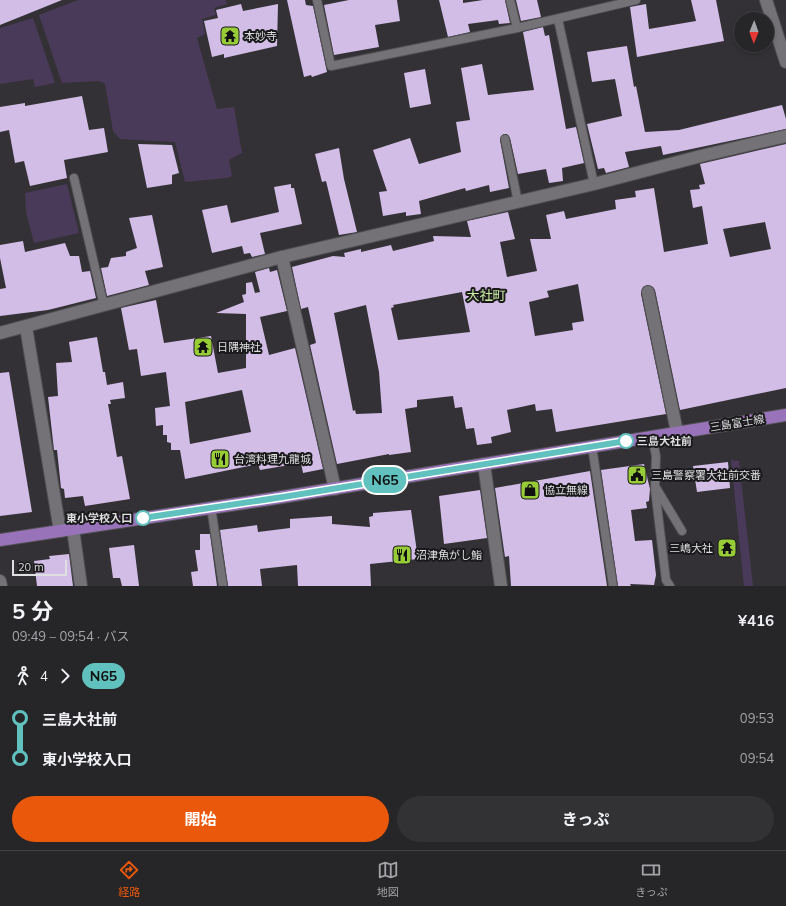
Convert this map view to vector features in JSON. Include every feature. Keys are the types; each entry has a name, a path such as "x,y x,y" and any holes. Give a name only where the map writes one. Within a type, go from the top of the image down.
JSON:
{"main road":[{"name":"三島富士線","path":"0,540 335,489 786,415"}],"street":[{"path":"766,0 782,37 786,62"},
{"path":"0,333 282,258 594,184 786,136"},
{"path":"282,258 335,489"},
{"path":"648,292 677,432"},
{"path":"26,327 60,531"},
{"path":"484,464 501,586"},
{"path":"73,529 81,586"},
{"path":"0,581 1,586"}],"lane":[{"path":"317,0 331,66 517,28 636,0"},
{"path":"510,0 517,28"},
{"path":"558,19 594,184"},
{"path":"505,139 518,202"},
{"path":"74,178 104,306"},
{"path":"652,437 656,456 655,486 666,580 670,586"},
{"path":"592,446 613,586"},
{"path":"655,486 682,531"},
{"path":"211,507 223,586"}],"shaded area":[{"path":"78,0 226,0 227,4 214,8 216,15 202,19 205,34 197,38 217,109 234,107 242,153 229,160 232,176 227,178 185,182 175,142 120,139 113,131 105,84 99,81 62,83 39,15"},
{"path":"33,18 55,83 35,87 33,79 0,84 0,28"},
{"path":"67,184 79,233 34,243 26,212 25,193"},
{"path":"731,460 739,461 753,586 744,586"}],"building":[{"path":"0,0 62,0 0,25"},
{"path":"287,0 305,0 306,5 313,6 327,72 312,77 311,75 304,77"},
{"path":"349,0 397,0 400,21 375,25 379,47 334,55 324,5"},
{"path":"439,0 463,0 463,3 483,0 505,0 510,23 499,24 498,20 468,24 470,32 448,37"},
{"path":"516,0 537,0 541,17 521,21"},
{"path":"691,0 716,0 724,41 637,57 630,7 646,4 649,29 696,21"},
{"path":"241,4 243,11 278,4 277,46 224,58 224,54 212,57 204,21 218,18 216,10"},
{"path":"543,27 545,36 549,35 566,129 576,127 584,163 562,168 563,181 549,183 546,169 518,174 510,138 507,134 504,134 500,140 509,188 490,192 489,185 466,191 465,188 419,201 421,214 406,216 406,212 383,216 379,192 387,191 373,150 410,138 419,164 461,152 456,122 470,120 461,68 482,64 488,95 534,90 523,32"},
{"path":"627,46 634,87 636,86 645,132 679,130 782,105 786,119 786,129 663,155 661,146 625,152 629,167 606,173 604,168 598,169 587,124 622,116 615,79 592,82 587,52"},
{"path":"425,69 431,104 410,108 404,73"},
{"path":"82,96 89,130 104,128 108,152 64,160 67,178 30,186 24,161 15,163 9,130 0,132 0,107 25,103 25,106"},
{"path":"138,144 172,145 179,173 172,175 172,184 147,188"},
{"path":"786,144 786,388 680,410 655,290 653,287 647,285 643,287 641,294 666,414 556,432 552,409 536,411 535,404 507,410 511,432 491,437 492,443 477,445 474,428 466,429 462,407 455,408 453,396 417,400 417,407 405,409 411,452 389,454 337,464 310,345 316,343 308,307 301,309 292,267 333,256 345,257 344,253 361,249 361,252 391,245 393,251 434,241 433,236 471,237 467,221 508,212 515,239 500,242 507,277 537,271 530,239 551,239 546,215 564,211 566,219 616,209 615,200 636,197 635,191 654,188 664,252 708,244 702,206 693,208 690,190 700,189 699,185 705,184 700,164","holes":["765,222 771,249 730,257 723,229","578,284 584,321 572,323 573,330 535,336 529,302 549,297 547,291","462,292 470,332 398,340 391,308 394,307 393,305","366,305 379,372 382,413 356,414 355,410 353,411 334,313"]},
{"path":"339,148 344,179 357,232 339,235 326,181 322,182 315,154"},
{"path":"291,184 291,188 294,188 302,224 260,233 265,254 252,257 250,253 244,254 242,246 212,253 202,210 227,205 231,223 279,212 274,187"},
{"path":"152,215 163,267 145,271 149,285 107,296 101,268 108,267 111,258 126,256 126,252 137,248 129,218"},
{"path":"23,241 25,252 65,243 70,256 79,256 82,272 90,271 96,298 48,310 0,316 0,289 6,288 0,258 0,245"},
{"path":"269,268 270,272 277,270 287,311 260,317 269,355 295,348 323,469 303,473 301,463 260,470 258,464 185,479 180,450 171,450 171,443 167,442 167,435 163,435 163,425 156,426 155,408 170,406 166,372 141,376 137,349 129,350 121,308 156,300 164,343 211,336 218,373 246,368 246,314 216,313 244,302 242,295 246,294 246,283 252,282 255,293 260,292 255,272","holes":["242,390 251,432 190,444 185,402"]},
{"path":"97,337 103,372 105,372 107,385 123,382 125,398 110,400 111,404 108,404 117,457 122,456 130,499 85,506 83,496 65,498 64,489 61,488 57,450 54,450 48,397 58,396 56,363 72,362 69,342"},
{"path":"9,372 32,512 0,516 0,373"},
{"path":"728,462 730,488 697,492 693,466"},
{"path":"644,464 650,489 649,501 646,502 647,508 631,510 635,541 652,540 656,575 654,585 630,584 631,586 618,586 601,470"},
{"path":"590,471 607,586 511,586 509,556 505,557 495,488"},
{"path":"480,490 487,538 444,544 439,496"},
{"path":"411,510 418,559 370,564 371,586 298,586 297,565 260,569 262,586 228,586 220,530 257,525 258,532 290,528 290,519 332,516 332,524 370,527 369,517 373,516 373,513"},
{"path":"200,534 210,534 217,586 193,586 191,572 198,571 195,550 200,550"},
{"path":"134,545 139,586 122,586 120,578 113,578 109,548"},
{"path":"69,554 73,586 37,586 34,561 50,559 49,556"}],"bus line":[{"name":"N65","path":"143,518 335,489 626,441"}],"place":[{"name":"本妙寺","path":"230,36"},
{"name":"日隅神社","path":"203,347"},
{"name":"三島大社前","path":"626,441"},
{"name":"台湾料理九龍城","path":"220,459"},
{"name":"三島警察署大社前交番","path":"637,475"},
{"name":"協立無線","path":"530,490"},
{"name":"東小学校入口","path":"143,518"},
{"name":"三嶋大社","path":"727,548"},
{"name":"沼津魚がし鮨","path":"402,555"}],"district":[{"name":"大社町","path":"486,295"}]}
